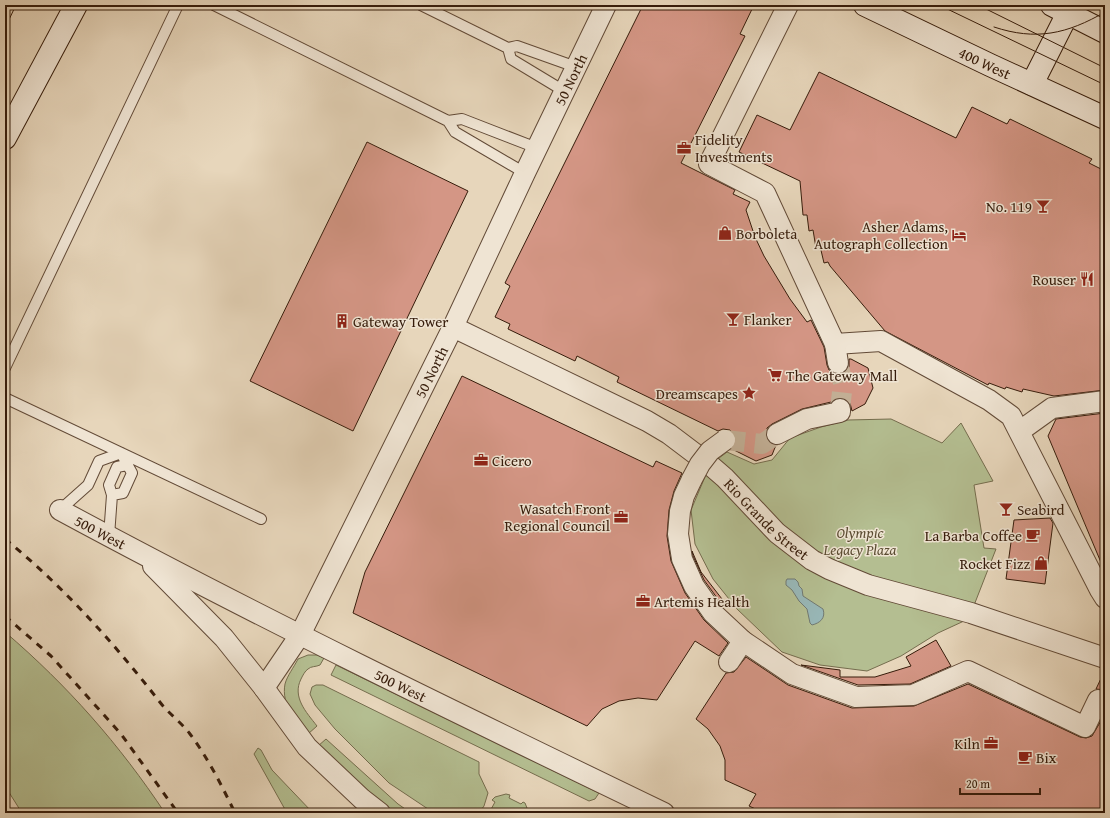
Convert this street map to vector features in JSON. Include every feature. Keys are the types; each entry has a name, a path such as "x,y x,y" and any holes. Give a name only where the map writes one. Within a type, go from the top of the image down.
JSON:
{"street":[{"path":"5,138 76,5"},
{"name":"50 North","path":"264,688 300,635 453,327 606,5"},
{"path":"788,5 709,164 765,193 837,353 882,341 989,400 1011,416 1105,598"},
{"name":"400 West","path":"865,5 1032,84 1102,110"},
{"path":"1032,84 1064,8 1105,32"},
{"name":"Rio Grande Street","path":"453,327 647,421 669,434 725,478 777,533 806,556 829,569 868,585 971,614 1105,658"},
{"path":"1020,431 1052,408 1105,401"},
{"path":"776,434 807,418 840,412 840,409"},
{"path":"725,440 710,451 700,464 692,479 684,496 680,511 678,534 682,559 694,586 713,613 741,639 792,674 856,697 913,695 968,671 1085,727 1098,700 1105,703"},
{"name":"500 West","path":"60,510 300,635 664,813"},
{"name":"500 West","path":"141,553 224,638 264,688 307,747 362,799 380,813"},
{"path":"729,662 741,639"}],"lane":[{"path":"5,368 178,5"},
{"path":"214,5 448,121 455,132 525,173"},
{"path":"421,5 508,48 517,46 576,67"},
{"path":"508,48 511,59 564,91"},
{"path":"448,121 462,119 537,148"},
{"path":"5,398 261,519"},
{"path":"112,495 123,493 132,473 121,453"},
{"path":"60,510 88,485 99,461 121,453"},
{"path":"109,536 112,495 109,485 117,467 127,465"}],"green space":[{"name":"Olympic Legacy Plaza","path":"891,419 942,443 961,423 993,481 974,485 984,548 996,549 971,613 964,621 938,633 901,656 867,671 820,665 782,652 737,609 713,579 695,544 691,510 710,465 727,452 754,464 772,460 790,438 821,427 848,420"},
{"path":"5,632 50,673 91,717 129,763 165,813 22,813 5,786"},
{"path":"308,655 317,655 324,658 320,665 311,667 306,671 299,686 299,698 305,710 317,726 308,734 290,712 284,692 286,681 298,659"},
{"path":"336,665 599,793 595,799 589,801 331,675"},
{"path":"316,685 323,685 479,762 479,774 488,793 484,806 479,813 434,813 389,783 335,729 315,705 310,694 312,687"},
{"path":"326,739 398,804 411,813 390,813 379,804 318,746"},
{"path":"258,748 261,750 272,770 313,813 287,813 254,754"},
{"path":"506,794 510,795 509,798 521,804 523,802 525,803 529,813 489,813 495,802 492,800 495,797"}],"water":[{"path":"787,579 795,579 802,589 803,596 823,609 824,615 822,620 812,625 810,623 807,609 799,601 792,590 786,585"}],"building":[{"path":"643,5 754,5 740,34 745,36 681,163 735,190 733,194 750,202 746,210 755,237 764,256 790,299 807,322 811,320 824,347 829,370 834,374 845,372 849,367 849,359 851,359 868,368 873,388 865,404 852,411 850,403 845,399 840,398 831,402 802,409 772,424 767,428 766,434 770,443 776,445 772,455 756,461 732,449 736,444 736,438 730,430 723,429 718,431 617,382 619,377 577,356 575,361 508,329 510,324 495,317 510,286 505,283"},
{"name":"Asher Adams, Autograph Collection","path":"819,72 956,138 972,107 1007,124 1010,119 1092,159 1089,163 1105,171 1105,390 1054,396 1023,389 1022,392 1006,387 1005,389 989,383 988,385 885,331 828,262 824,263 820,246 816,248 813,230 809,231 807,215 803,215 800,181 739,152 757,115 790,130"},
{"name":"Gateway Tower","path":"367,142 468,191 353,431 250,381"},
{"path":"462,376 653,467 656,461 682,473 674,491 669,510 667,536 671,561 685,593 704,620 728,643 719,656 695,641 657,700 638,698 619,701 602,709 587,726 353,613 365,572"},
{"path":"1105,413 1105,572 1048,436 1056,419"},
{"path":"1050,518 1053,523 1045,584 1006,579 1014,520"},
{"path":"692,551 701,572 722,599 720,602 704,580"},
{"path":"936,640 951,666 910,684 858,685 801,665 840,670 840,677 875,677 911,666 906,657"},
{"path":"746,657 788,685 852,708 914,706 968,684 1080,737 1086,738 1092,736 1105,714 1105,813 764,813 749,806 756,794 725,780 725,760 720,746 708,729 696,719 726,673 734,672"},
{"path":"1105,670 1105,690 1096,689"}],"tunnel":[{"path":"838,363 843,383 840,409"},
{"path":"725,440 762,444 777,434"}],"tram line":[{"path":"5,28 16,5"},
{"path":"939,5 1105,85"},
{"path":"978,5 1105,68"},
{"path":"991,5 1005,8 1048,5"},
{"path":"994,27 1024,34 1051,33 1078,26 1105,12"}],"railway":[{"path":"5,539 67,595 124,657 163,705 197,743 220,782 235,813"},
{"path":"5,616 51,656 121,734 178,813"}],"place":[{"name":"Fidelity Investments","path":"684,148"},
{"name":"No. 119","path":"1043,206"},
{"name":"Borboleta","path":"725,233"},
{"name":"Asher Adams, Autograph Collection","path":"959,235"},
{"name":"Rouser","path":"1087,279"},
{"name":"Flanker","path":"733,319"},
{"name":"Gateway Tower","path":"342,321"},
{"name":"The Gateway Mall","path":"775,375"},
{"name":"Dreamscapes","path":"749,393"},
{"name":"Cicero","path":"481,460"},
{"name":"Seabird","path":"1006,509"},
{"name":"Wasatch Front Regional Council","path":"621,517"},
{"name":"La Barba Coffee","path":"1033,535"},
{"name":"Rocket Fizz","path":"1041,563"},
{"name":"Artemis Health","path":"643,601"},
{"name":"Kiln","path":"991,743"},
{"name":"Bix","path":"1025,757"}]}
